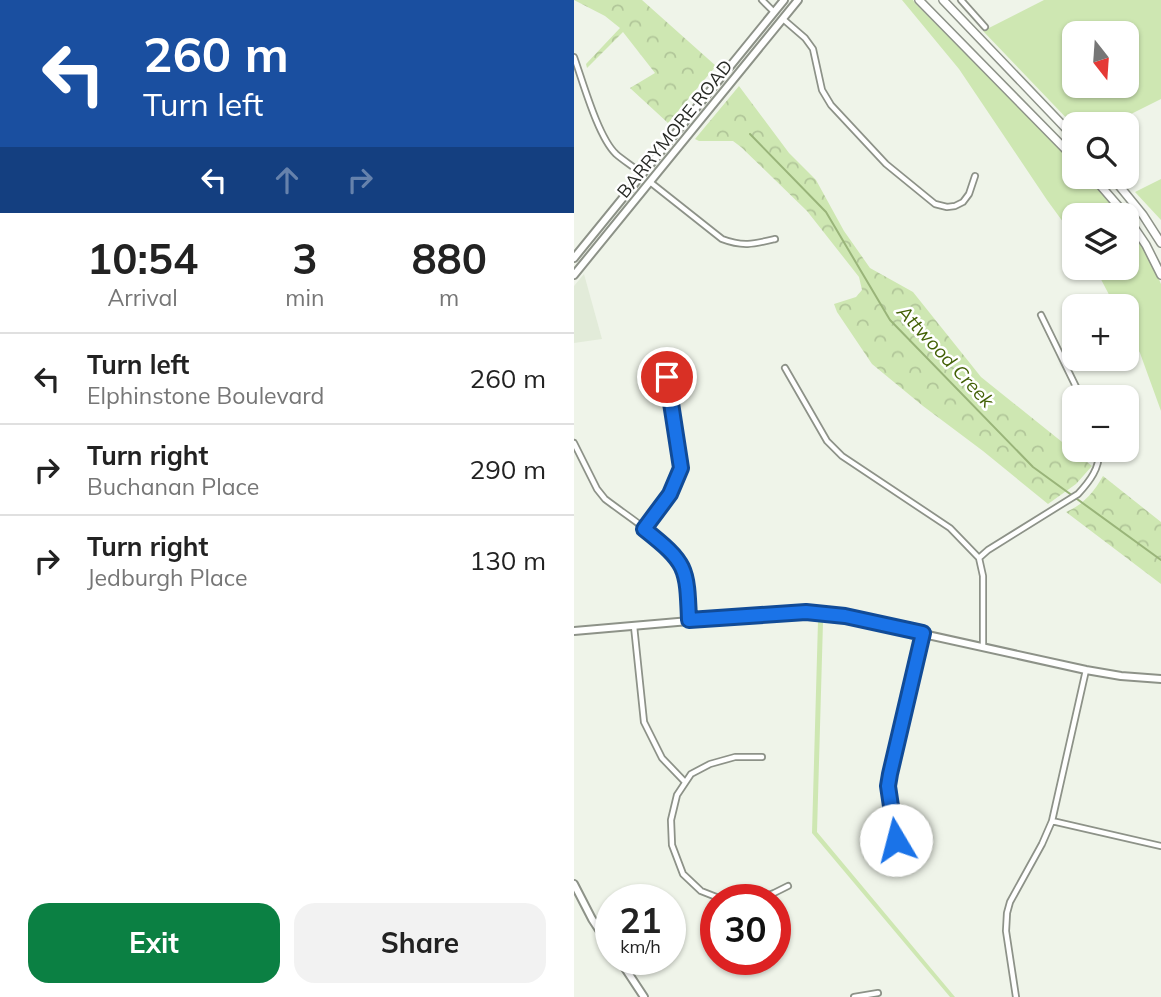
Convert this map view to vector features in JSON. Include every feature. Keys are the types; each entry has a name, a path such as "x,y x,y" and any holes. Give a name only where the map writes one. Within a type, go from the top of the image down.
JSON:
{"main road":[{"path":"919,0 1062,146"},
{"path":"943,0 1062,125"},
{"path":"1103,189 1116,203"},
{"path":"1122,189 1161,243"},
{"path":"1139,234 1161,275"}],"street":[{"path":"762,0 805,38 813,49 822,90 831,105 886,164 935,204 947,207 963,202 975,176"},
{"name":"BARRYMORE ROAD","path":"574,258 784,0"},
{"name":"BARRYMORE ROAD","path":"574,275 798,0"},
{"path":"964,1 983,25 973,32"},
{"path":"574,57 601,130 615,153 722,239 734,244 748,245 775,239"},
{"path":"1041,315 1075,385"},
{"path":"785,368 827,442 842,456 950,528 979,558 984,586 983,647"},
{"path":"644,529 670,494 681,468 667,377"},
{"path":"574,443 597,489 670,549 679,560 685,573 689,620"},
{"path":"979,558 1078,494 1096,471 1098,462"},
{"path":"574,631 806,612 845,616 1086,670 1161,679"},
{"path":"634,626 644,722 662,758 685,782"},
{"path":"896,840 888,786 923,633"},
{"path":"1016,997 1006,931 1007,913 1010,902 1052,821 1086,670"},
{"path":"700,890 683,874 672,845 671,820 677,795 691,774 710,764 735,757 762,757"},
{"path":"1052,821 1161,846"},
{"path":"574,884 595,924"},
{"path":"629,975 644,997"},
{"path":"854,997 878,993"}],"shaded area":[{"path":"584,274 602,339 574,343 574,286"}],"green space":[{"path":"574,0 642,0 716,66 668,123 630,88 655,73 623,32 587,68 586,64 620,28 605,16"},
{"path":"902,0 913,0 1062,151 1062,189 1099,189 1112,203 1062,203 1062,221 959,69"},
{"path":"1044,0 1161,0 1161,99 1135,112 1062,113 983,31"},
{"path":"739,86 789,153 816,180 844,231 870,268 913,292 981,377 1062,442 1062,462 1087,462 1092,466 1076,484 1048,504 872,364 834,304 856,297 862,290 859,277 807,211 741,147 733,141 695,139"},
{"path":"1161,179 1161,220 1135,192"},
{"path":"1139,242 1161,284 1161,411 1139,351 1139,294 1109,294 1101,280 1139,280"},
{"path":"1103,476 1161,522 1161,584 1066,512 1088,497"},
{"path":"818,621 823,622 817,832 955,997 950,997 812,833"}],"waterway":[{"name":"Attwood Creek","path":"750,134 826,212 890,320 1033,467 1161,560"}],"route":[{"path":"667,377 681,468 670,494 644,529 670,549 679,560 688,586 689,620 782,612 828,613 923,633 888,786 896,840"}]}
